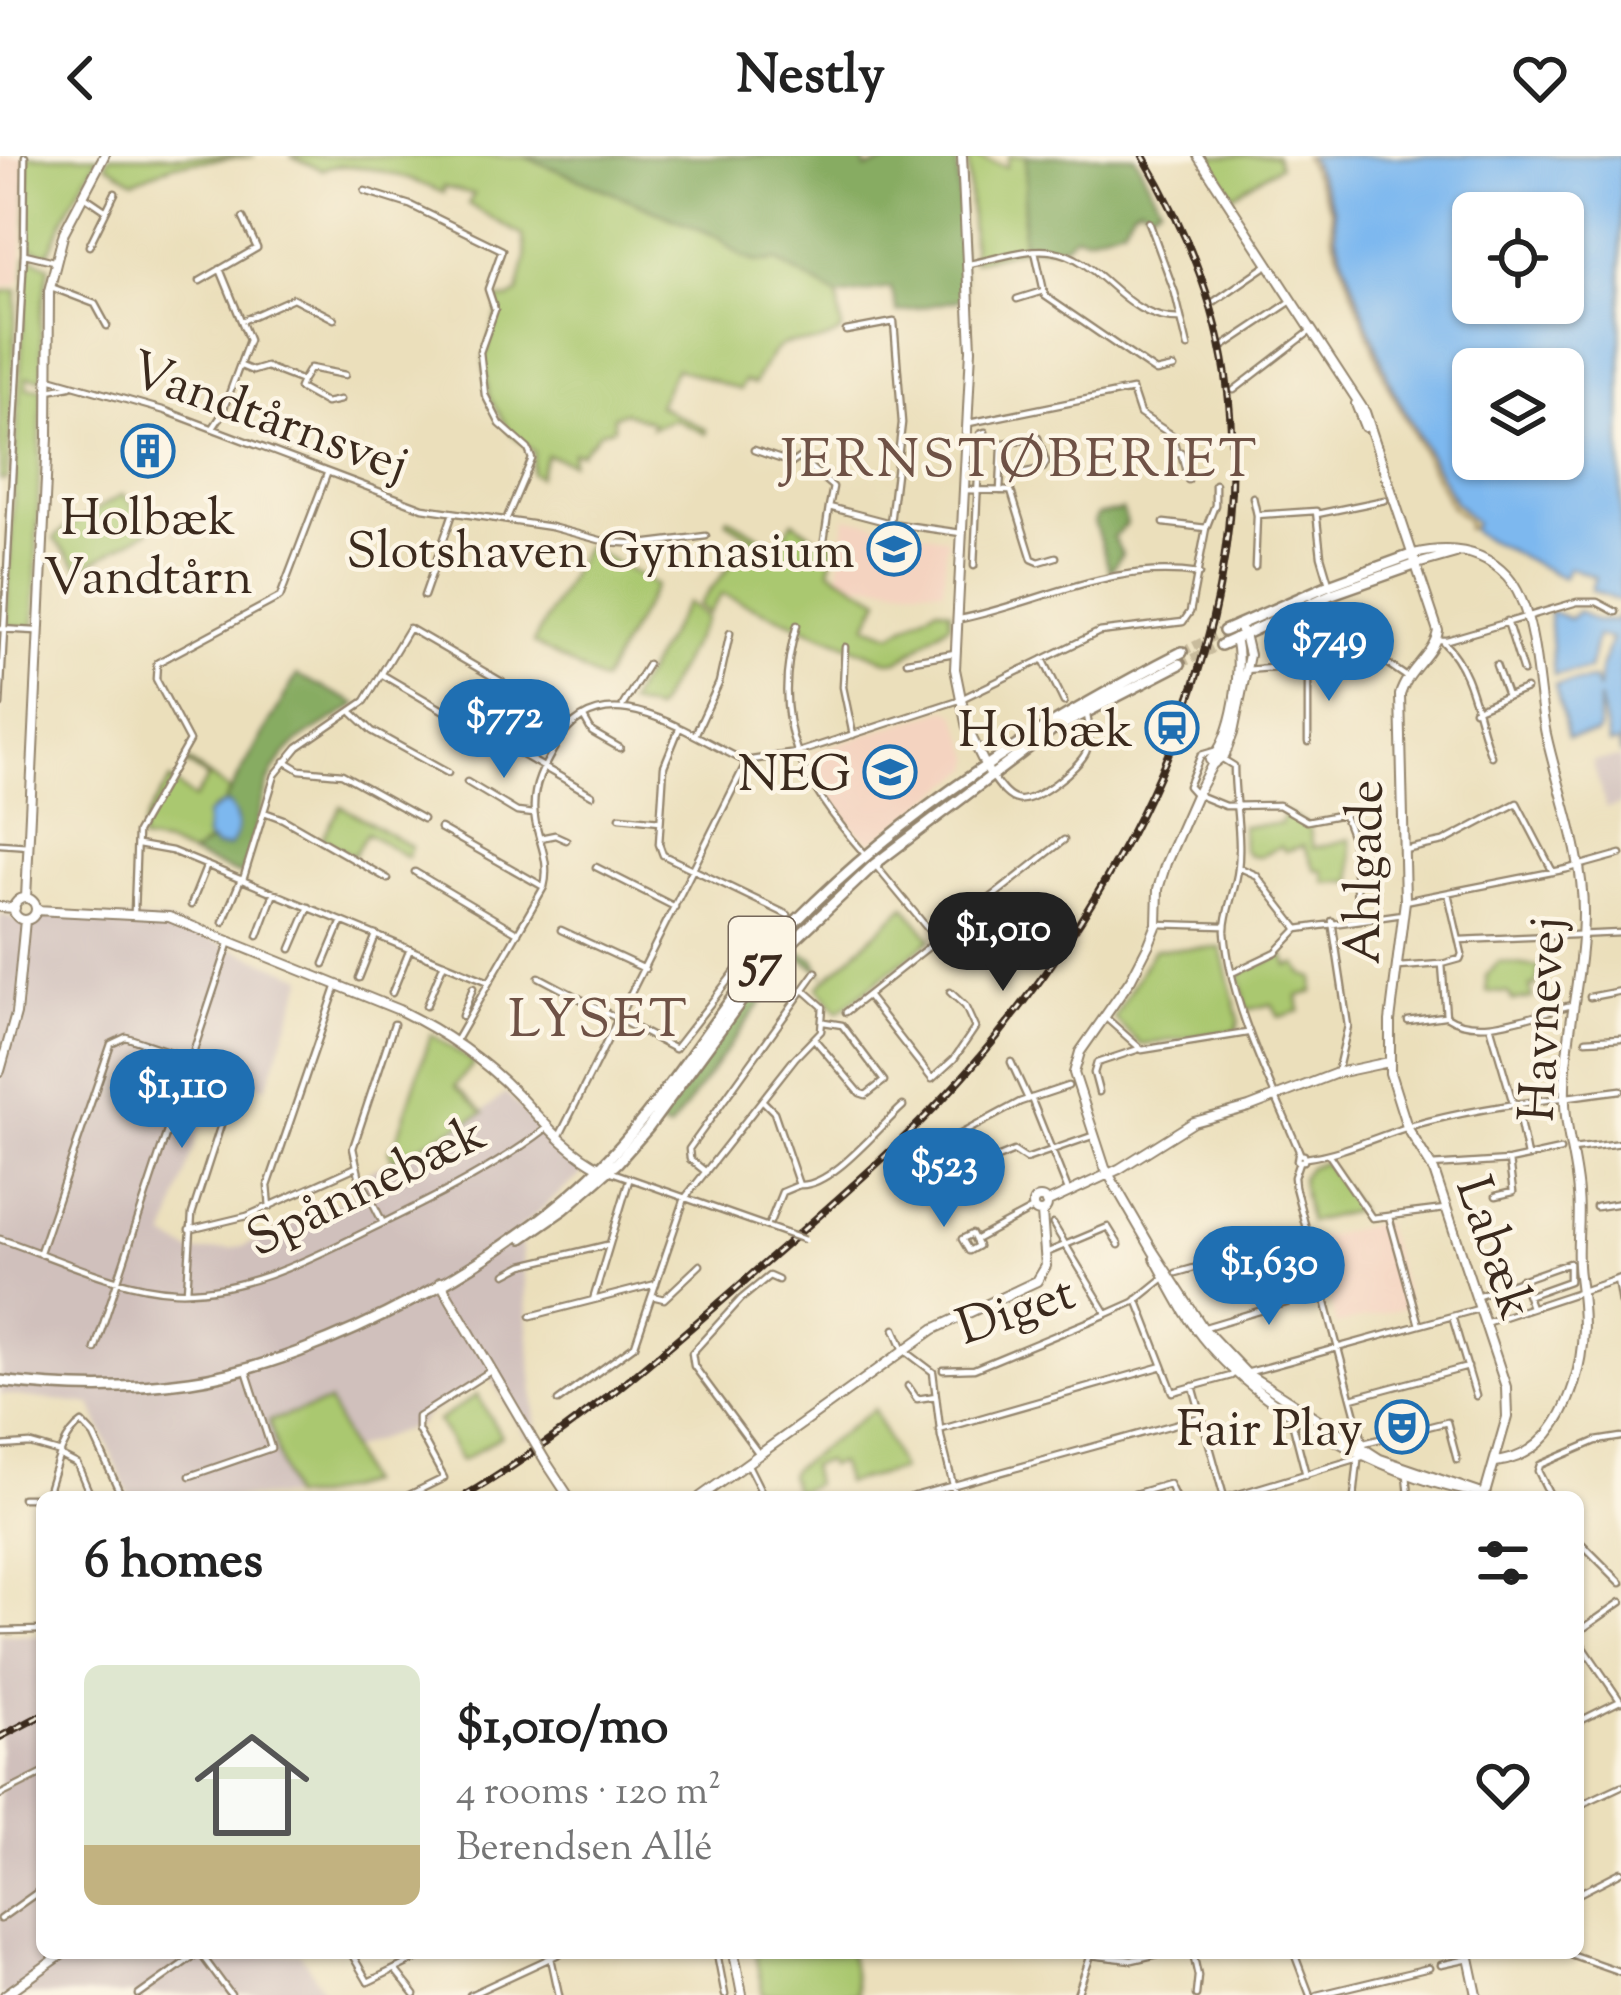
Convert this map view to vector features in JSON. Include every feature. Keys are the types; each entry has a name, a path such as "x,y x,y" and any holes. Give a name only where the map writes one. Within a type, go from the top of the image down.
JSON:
{"main road":[{"path":"1221,645 1331,589 1416,559"},
{"path":"1224,631 1239,632"},
{"name":"57","path":"0,1383 82,1394 141,1392 246,1370 328,1340 442,1284 604,1169 796,921 871,860 1055,719 1181,658 988,771"}],"street":[{"path":"0,705 25,156"},
{"path":"0,908 15,908 26,898 49,390 49,291 54,261 104,156"},
{"path":"962,156 971,349 956,620 958,700 988,771 1012,798 1022,801 1039,794 1082,760 1090,735 1086,711"},
{"path":"1198,156 1372,427 1438,640 1464,668 1491,756"},
{"path":"365,191 410,205 502,250 488,289 495,310 480,352 490,406 532,459 509,521"},
{"path":"89,246 115,194"},
{"path":"81,198 105,210"},
{"path":"200,281 257,248 243,218"},
{"path":"1149,223 1165,260 1188,347"},
{"path":"968,264 1035,250 1068,255 1146,314 1181,319"},
{"path":"1035,250 1043,291 1156,372 1174,368"},
{"path":"24,253 54,261"},
{"path":"1212,303 1269,265"},
{"path":"216,430 249,341 220,269"},
{"path":"49,291 95,304 107,326"},
{"path":"1016,299 1043,291"},
{"path":"242,321 293,298 334,319"},
{"path":"1224,346 1293,300"},
{"path":"846,331 894,322 902,423 890,523"},
{"path":"1234,390 1312,330"},
{"path":"241,366 266,367 302,381"},
{"path":"340,400 326,403 299,388 310,368 345,375"},
{"name":"Vandtårnsvej","path":"49,378 132,400 388,498 449,514 567,530 607,542 641,544 706,536"},
{"name":"Vandtårnsvej","path":"49,390 70,386"},
{"path":"967,423 1132,390 1139,414 1172,435 1188,480"},
{"path":"1356,397 1365,427"},
{"path":"974,566 980,434 985,432"},
{"path":"1000,491 1001,466 1004,443 1038,438 1046,462 1043,468 1019,474 1001,466"},
{"path":"754,450 792,463 800,458 832,487 824,541"},
{"path":"134,912 136,844 142,821 189,741 155,673 163,658 280,597 327,474"},
{"path":"456,1040 544,887 547,860 534,814 535,789 543,767 572,725 601,710 623,708 650,714 747,761 796,753 958,700 1101,632 1186,620 1215,505 1215,484"},
{"path":"964,490 1011,491 1032,559 1056,557"},
{"path":"1252,497 1257,515 1255,567"},
{"path":"1257,515 1316,512 1385,500"},
{"path":"829,507 890,523 961,533"},
{"path":"1316,512 1331,589"},
{"name":"Vandtårnsvej","path":"424,596 449,514"},
{"path":"1164,523 1206,528"},
{"name":"Havnevej","path":"1416,559 1445,549 1464,552 1488,560 1507,576 1526,614 1544,724 1578,866 1582,935 1564,1098 1565,1150 1578,1191 1585,1333 1568,1401 1531,1452 1496,1462"},
{"path":"956,620 1100,577 1169,570 1199,574"},
{"path":"1438,640 1564,605 1597,602 1613,611"},
{"path":"224,922 271,783 285,760 306,740 353,713 383,675 415,616"},
{"path":"1507,621 1523,672"},
{"path":"796,625 785,682 788,726 796,753 823,800 937,940"},
{"path":"409,628 502,682"},
{"path":"2,629 38,631"},
{"path":"1239,632 1243,670 1223,752 1196,795 1160,880 1157,924 1137,969 1080,1052 1071,1082 1108,1174 1200,1330 1241,1373 1362,1453 1470,1491"},
{"path":"694,736 718,683 730,633"},
{"path":"1243,670 1382,660 1407,677 1438,640"},
{"path":"845,647 843,687 853,735"},
{"path":"908,661 955,653"},
{"path":"1043,658 1064,702"},
{"path":"623,708 648,664"},
{"path":"1496,665 1509,696"},
{"path":"1308,667 1308,742"},
{"path":"383,675 475,729"},
{"name":"Ahlgade","path":"1389,1062 1405,901 1400,695 1407,677"},
{"path":"1474,710 1526,689"},
{"path":"522,691 572,725"},
{"path":"353,713 372,731 448,773"},
{"path":"583,717 592,732 620,748"},
{"path":"680,729 664,766 663,855 788,915"},
{"path":"493,738 592,795"},
{"path":"1223,752 1234,766 1238,867 1223,927 1249,1033 1302,1158 1294,1177 1362,1453 1355,1491"},
{"path":"1223,752 1201,755 1188,786 1196,795 1222,806 1276,804 1307,821 1376,808"},
{"path":"285,760 300,770 342,774 423,820"},
{"path":"557,1138 747,761"},
{"path":"467,782 517,812 534,814"},
{"path":"1404,850 1443,842 1516,803 1553,872"},
{"path":"264,812 283,818 388,879"},
{"path":"1344,816 1353,840 1359,918"},
{"path":"620,817 660,821"},
{"path":"440,828 544,887"},
{"path":"541,838 566,840"},
{"path":"846,1012 1064,840"},
{"path":"0,844 28,845"},
{"path":"136,844 207,865 489,982"},
{"path":"1405,901 1620,854 1621,863"},
{"path":"190,905 207,865"},
{"path":"596,867 676,907"},
{"path":"1238,867 1256,875 1298,928"},
{"path":"415,872 518,933"},
{"path":"257,935 274,893"},
{"path":"1399,967 1460,959 1448,893"},
{"path":"26,898 37,910"},
{"path":"291,949 309,907"},
{"path":"15,908 17,916 26,920"},
{"path":"0,1071 16,1014 26,920 37,910 169,916 399,1010 456,1040 495,1072 557,1138 604,1169 806,1240"},
{"path":"1233,973 1276,952 1298,928 1403,914"},
{"path":"960,923 1002,974 1040,920"},
{"path":"325,964 342,921"},
{"path":"1332,921 1348,1026 1337,1073"},
{"path":"1157,924 1223,927"},
{"path":"562,929 644,969"},
{"path":"1460,940 1621,933"},
{"path":"358,978 376,935"},
{"path":"95,1348 231,940"},
{"path":"538,976 675,1049 758,942"},
{"path":"392,993 410,949"},
{"path":"426,1006 444,963"},
{"path":"1442,964 1446,1016"},
{"path":"706,1172 690,1159 688,1149 816,972"},
{"path":"270,1207 268,1184 337,985"},
{"path":"472,1012 463,1012 473,988"},
{"path":"558,1400 630,1352 685,1198 824,1022 820,1001 804,990"},
{"path":"1590,998 1621,991"},
{"path":"867,996 932,1079 954,1059 975,1028 965,1006 950,992"},
{"path":"1408,1021 1446,1016 1462,1026 1490,1025 1574,1004"},
{"path":"1105,1017 1139,1049"},
{"path":"814,1038 860,1093 867,1094 884,1081 842,1025 824,1022"},
{"path":"383,1223 356,1167 354,1144 394,1024"},
{"path":"1490,1025 1527,1156"},
{"path":"1099,1092 1097,1064 1139,1049 1249,1033"},
{"path":"40,1252 113,1041 126,1037 191,1059"},
{"path":"1586,1040 1621,1039"},
{"path":"1011,1062 1069,1193"},
{"path":"708,1491 953,1317 1037,1281 1045,1270 1046,1252 1036,1199 1046,1202 1108,1174 1194,1122 1337,1073 1389,1062"},
{"name":"Labæk","path":"1389,1062 1407,1127 1431,1166 1447,1209 1508,1398 1487,1491"},
{"path":"916,1158 1029,1098 1071,1082"},
{"path":"1302,1158 1328,1155 1407,1127 1515,1103 1621,1090"},
{"path":"187,1291 189,1230 230,1100"},
{"path":"764,1102 774,1112 799,1185"},
{"path":"768,1227 782,1192 816,1184 903,1106"},
{"name":"Spånnebæk","path":"0,1239 146,1287 222,1288 272,1274 383,1223 487,1171 547,1128"},
{"path":"998,1157 1014,1150 1026,1159 1092,1136"},
{"path":"1431,1166 1509,1161 1621,1143"},
{"path":"1328,1155 1372,1218 1447,1209"},
{"path":"1496,1196 1514,1192 1509,1161"},
{"path":"189,1230 270,1207 356,1167"},
{"path":"592,1300 630,1178"},
{"path":"1596,1207 1621,1203"},
{"path":"975,1240 1038,1211"},
{"path":"1389,1217 1419,1325"},
{"path":"1053,1224 1107,1315"},
{"path":"1046,1252 1108,1227 1119,1246"},
{"path":"1170,1275 1308,1236"},
{"path":"506,1274 523,1265 607,1245"},
{"path":"1477,1296 1569,1263 1570,1281 1527,1296"},
{"path":"652,1296 664,1299 700,1265"},
{"name":"Diget","path":"943,1370 976,1369 1107,1315 1170,1275"},
{"path":"759,1454 694,1366 692,1353 741,1299 769,1276 778,1280"},
{"path":"1485,1323 1619,1278 1621,1303"},
{"path":"1521,1279 1531,1307"},
{"path":"442,1284 565,1491"},
{"path":"531,1316 656,1284"},
{"path":"1200,1330 1323,1292"},
{"path":"1137,1299 1173,1392 1481,1309"},
{"path":"1452,1316 1476,1396"},
{"path":"896,1329 904,1350 932,1369 939,1430 954,1491"},
{"path":"939,1430 1163,1366"},
{"path":"1352,1399 1468,1367"},
{"path":"190,1476 271,1448 246,1370"},
{"path":"417,1491 444,1478 419,1432 418,1417 492,1370"},
{"path":"908,1385 919,1400 936,1396"},
{"path":"1193,1386 1224,1491"},
{"path":"933,1491 1201,1417"},
{"path":"1292,1421 1306,1475"},
{"path":"1248,1491 1306,1475 1447,1422 1456,1460"},
{"path":"46,1491 76,1426 86,1424 119,1491"},
{"path":"1548,1491 1540,1466 1590,1443 1621,1437"},
{"path":"0,1446 25,1444 60,1454 77,1464 88,1491"},
{"path":"747,1462 761,1491"},
{"path":"1408,1471 1408,1491"},
{"path":"1145,1491 1170,1484 1173,1491"},
{"path":"22,1498 36,1497"},
{"path":"1584,1546 1621,1583"},
{"path":"1584,1630 1621,1601"},
{"path":"0,1631 36,1630"},
{"path":"1584,1644 1621,1701 1584,1719"},
{"path":"0,1796 36,1777"},
{"path":"1584,1803 1621,1786"},
{"path":"1584,1891 1621,1872"},
{"path":"0,1919 36,1893"},
{"path":"4,1995 55,1959"},
{"path":"139,1995 190,1959"},
{"path":"204,1959 231,1995"},
{"path":"355,1959 368,1982 416,1959"},
{"path":"470,1995 545,1959"},
{"path":"552,1959 559,1995"},
{"path":"718,1959 725,1995"},
{"path":"735,1959 742,1995"},
{"path":"1077,1995 1087,1959"},
{"path":"1194,1959 1196,1995"},
{"path":"1297,1959 1314,1995 1429,1968"},
{"path":"1441,1965 1460,1959"},
{"path":"1470,1959 1477,1995"},
{"path":"1584,1959 1621,1972"},
{"path":"394,1970 415,1995"}],"shaded area":[{"path":"0,156 23,156 25,184 21,279 0,287"},
{"name":"Slotshaven Gynnasium","path":"845,517 947,538 943,589 858,583 839,574"},
{"name":"NEG","path":"947,709 956,713 974,759 972,768 871,843 824,790 809,762 813,752"},
{"path":"1621,758 1621,804 1606,808 1592,761"},
{"path":"0,914 30,923 44,915 165,921 304,977 267,1087 217,1073 166,1238 193,1253 242,1247 362,1191 363,1174 474,1118 506,1093 583,1173 520,1228 537,1433 527,1439 491,1377 486,1377 423,1418 421,1424 352,1449 329,1402 269,1421 288,1491 127,1491 91,1405 0,1394"},
{"path":"1383,1222 1410,1307 1336,1325 1313,1239"},
{"path":"0,1634 36,1636 36,1959 304,1959 327,1995 0,1995"}],"green space":[{"path":"26,156 99,156 48,254 28,247"},
{"path":"110,156 255,156 175,164 134,181 106,164"},
{"path":"290,156 524,156 719,237 751,260 775,260 838,296 842,331 828,339 786,344 776,350 754,384 744,381 740,390 676,368 658,405 707,430 706,434 673,419 651,428 652,422 624,412 614,416 614,427 600,432 581,453 573,452 571,463 547,455 538,477 531,473 534,452 512,434 489,397 484,360 499,308 496,299 518,293 526,257 523,236 468,204 474,194 443,187 443,193 365,168 322,170"},
{"path":"524,156 863,156 866,169 906,156 957,156 964,299 897,312 891,288 838,296 776,260 751,260 719,237"},
{"path":"972,156 1007,167 1009,156 1026,156 1023,248 973,261 968,159"},
{"path":"1026,156 1135,156 1160,205 1150,210 1140,205 1123,226 1086,237 1075,235 1064,245 1023,248"},
{"path":"1207,156 1276,156 1279,166 1233,195"},
{"path":"27,256 49,266 40,320 43,379 27,377 27,388 42,388 34,627 6,626"},
{"path":"17,290 7,479 0,480 0,292"},
{"path":"123,494 148,531 80,569 54,539"},
{"path":"1122,510 1127,524 1113,537 1122,554 1110,572 1094,522 1097,515"},
{"path":"728,517 778,546 793,521 824,544 834,538 830,570 880,599 867,625 892,634 936,607 950,610 950,623 900,660 888,661 722,594 708,614 698,605 735,560 739,561 753,538 726,521"},
{"path":"586,546 656,585 602,682 533,643"},
{"path":"687,602 706,618 655,711 628,704"},
{"path":"297,675 357,704 300,740 281,760 265,790 241,875 191,855 209,842 216,847 229,805 223,804"},
{"path":"187,760 230,791 223,804 211,810 209,842 191,855 141,841 147,817 170,780 194,799 208,778 183,766"},
{"path":"341,806 411,847 407,857 367,833 353,856 322,838"},
{"path":"1284,813 1309,825 1313,848 1350,839 1353,881 1325,883 1323,871 1316,870 1303,846 1285,851 1281,846 1260,856 1243,849 1242,826 1281,824"},
{"path":"905,906 931,939 838,1012 818,987"},
{"path":"792,948 815,959 821,972 799,956 669,1130 658,1125 737,1014"},
{"path":"1221,948 1239,1020 1237,1030 1141,1045 1114,1018 1154,949"},
{"path":"1284,955 1288,966 1297,964 1304,975 1314,978 1313,992 1298,996 1300,1011 1279,1017 1272,1004 1247,1010 1239,973"},
{"path":"1499,962 1539,967 1536,986 1530,986 1532,998 1513,1001 1508,993 1487,992 1486,976"},
{"path":"431,1034 474,1063 455,1086 484,1113 393,1159 389,1151"},
{"path":"1321,1163 1358,1210 1309,1222 1301,1178 1309,1167"},
{"path":"477,1395 501,1436 461,1461 438,1421"},
{"path":"329,1402 365,1483 336,1491 288,1491 269,1421"},
{"path":"874,1409 901,1470 845,1483 839,1463 828,1466 826,1461 810,1466 814,1484 794,1491 792,1470"},
{"path":"756,1959 851,1959 857,1995 763,1995"}],"sand":[{"path":"1304,156 1309,156 1334,209 1336,237 1391,385 1454,502 1476,523 1473,527 1467,529 1467,521 1451,507 1387,384 1332,236 1331,210"}],"water":[{"path":"1309,156 1621,156 1621,602 1591,590 1595,577 1569,567 1563,578 1472,530 1475,523 1455,502 1391,385 1336,237 1334,209"},
{"path":"1621,610 1621,755 1619,743 1609,744 1599,698 1596,734 1568,737 1555,685 1594,680 1598,691 1611,639 1597,636 1589,670 1554,675 1549,611 1570,619 1578,611 1596,621 1616,621"},
{"path":"223,804 233,810 237,832 229,847 216,847 206,838 206,815"}],"tunnel":[{"path":"1182,652 1224,631"},
{"path":"1180,664 1221,645"}],"railway":[{"path":"473,1491 579,1419 652,1361 918,1124 1027,998 1081,920 1130,836 1170,749 1202,658 1223,565 1232,471 1226,376 1214,318 1184,234 1143,156"},
{"path":"0,1737 36,1718"}],"place":[{"name":"Holbæk Vandtårn","path":"148,451"},
{"name":"Slotshaven Gynnasium","path":"894,549"},
{"name":"Holbæk","path":"1172,728"},
{"name":"NEG","path":"890,772"},
{"name":"Fair Play","path":"1402,1427"}],"district":[{"name":"JERNSTØBERIET","path":"1020,457"},
{"name":"LYSET","path":"599,1017"}]}
